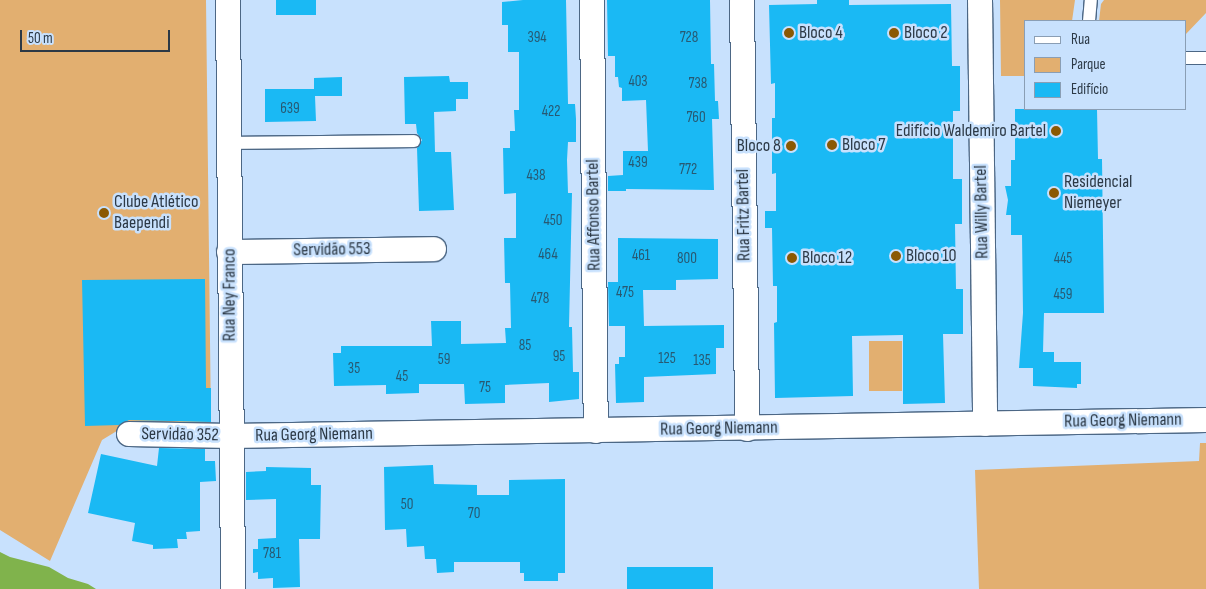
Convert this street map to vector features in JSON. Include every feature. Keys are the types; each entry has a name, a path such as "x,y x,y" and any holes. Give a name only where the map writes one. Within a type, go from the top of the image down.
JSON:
{"street":[{"name":"Rua Ney Franco","path":"228,0 233,589"},
{"name":"Rua Affonso Bartel","path":"592,0 596,431"},
{"name":"Rua Fritz Bartel","path":"742,0 747,429"},
{"name":"Rua Willy Bartel","path":"980,0 985,424"},
{"name":"Servidão 553","path":"229,252 434,249"},
{"name":"Rua Georg Niemann","path":"231,436 1206,420"},
{"name":"Servidão 352","path":"129,434 231,436"}],"lane":[{"path":"1088,20 1091,0"},
{"path":"1186,58 1206,58"},
{"path":"228,143 414,141"}],"green space":[{"name":"Clube Atlético Baependi","path":"0,0 206,0 211,425 125,426 102,440 50,561 0,530"},
{"path":"1000,0 1075,0 1072,20 1024,20 1024,76 1001,76"},
{"path":"1104,0 1206,0 1206,13 1186,34 1186,20 1099,20 1101,4"},
{"path":"869,341 902,341 902,391 869,391"},
{"path":"1200,443 1206,443 1206,589 979,589 975,470 1199,461"}],"shaded area":[{"path":"0,552 10,557 49,567 68,578 88,584 96,589 0,589"}],"building":[{"path":"276,0 316,0 316,15 276,15"},
{"path":"566,0 568,104 575,104 576,119 576,142 568,142 567,160 568,193 572,193 569,327 572,327 573,372 579,372 579,399 549,402 549,383 505,385 505,403 465,404 464,384 419,384 419,393 386,394 386,385 334,386 333,353 341,353 341,346 432,346 431,321 461,321 461,344 506,343 505,328 511,328 510,283 505,283 504,238 516,238 516,193 504,194 503,148 510,148 510,131 515,131 514,110 519,110 519,52 508,52 508,25 502,25 502,2"},
{"path":"607,0 710,0 711,64 714,64 715,101 718,101 719,119 712,119 714,190 626,189 626,191 608,191 608,176 623,175 623,151 648,151 646,100 622,101 622,88 619,87 618,77 615,77 615,56 608,56"},
{"path":"817,0 849,0 849,5 951,4 952,66 960,66 960,111 953,111 953,179 962,179 962,224 955,224 956,289 963,289 963,334 943,334 945,403 903,404 903,335 852,336 853,396 775,398 774,323 777,322 777,286 773,286 772,228 765,228 765,211 776,211 776,173 772,174 772,118 775,118 775,83 771,84 769,5 817,4"},
{"path":"449,76 450,82 468,82 468,99 456,99 456,111 434,112 435,152 451,152 454,210 419,211 417,148 422,140 417,133 416,124 405,124 404,77"},
{"path":"342,77 342,96 315,96 316,121 265,122 265,89 314,89 314,78"},
{"path":"1015,109 1097,110 1098,159 1102,159 1104,313 1044,313 1043,352 1054,352 1054,362 1081,362 1081,384 1077,384 1077,388 1033,386 1033,368 1019,368 1023,313 1022,235 1011,235 1011,215 1006,215 1008,200 1005,186 1011,186 1011,160 1015,160"},
{"path":"618,238 718,239 718,279 676,280 676,290 643,290 644,326 724,325 724,348 716,348 716,374 644,377 644,402 616,403 615,364 619,364 619,357 625,357 625,326 609,326 608,282 618,282"},
{"path":"205,279 206,388 211,388 211,422 129,420 119,425 85,426 82,280"},
{"path":"159,448 205,449 205,461 215,461 216,481 200,482 200,531 186,532 187,539 177,539 178,548 153,549 153,545 132,541 135,523 88,513 101,454 157,466"},
{"path":"433,465 434,484 477,485 477,495 509,495 509,480 565,479 565,573 558,573 558,581 524,581 524,573 520,573 520,562 454,562 454,572 437,573 436,559 425,559 424,546 407,547 406,529 385,530 384,467"},
{"path":"266,467 311,468 311,485 321,485 320,539 299,539 300,587 273,588 273,578 258,579 258,572 253,573 253,549 258,549 258,539 276,538 276,499 246,500 246,472 266,471"},
{"path":"627,567 713,567 713,589 627,589"}],"place":[{"name":"Bloco 4","path":"789,33"},
{"name":"Bloco 2","path":"894,33"},
{"name":"Edifício Waldemiro Bartel","path":"1056,131"},
{"name":"Bloco 7","path":"832,145"},
{"name":"Bloco 8","path":"791,146"},
{"name":"Residencial Niemeyer","path":"1054,193"},
{"name":"Clube Atlético Baependi","path":"104,213"},
{"name":"Bloco 10","path":"896,256"},
{"name":"Bloco 12","path":"792,258"}]}
